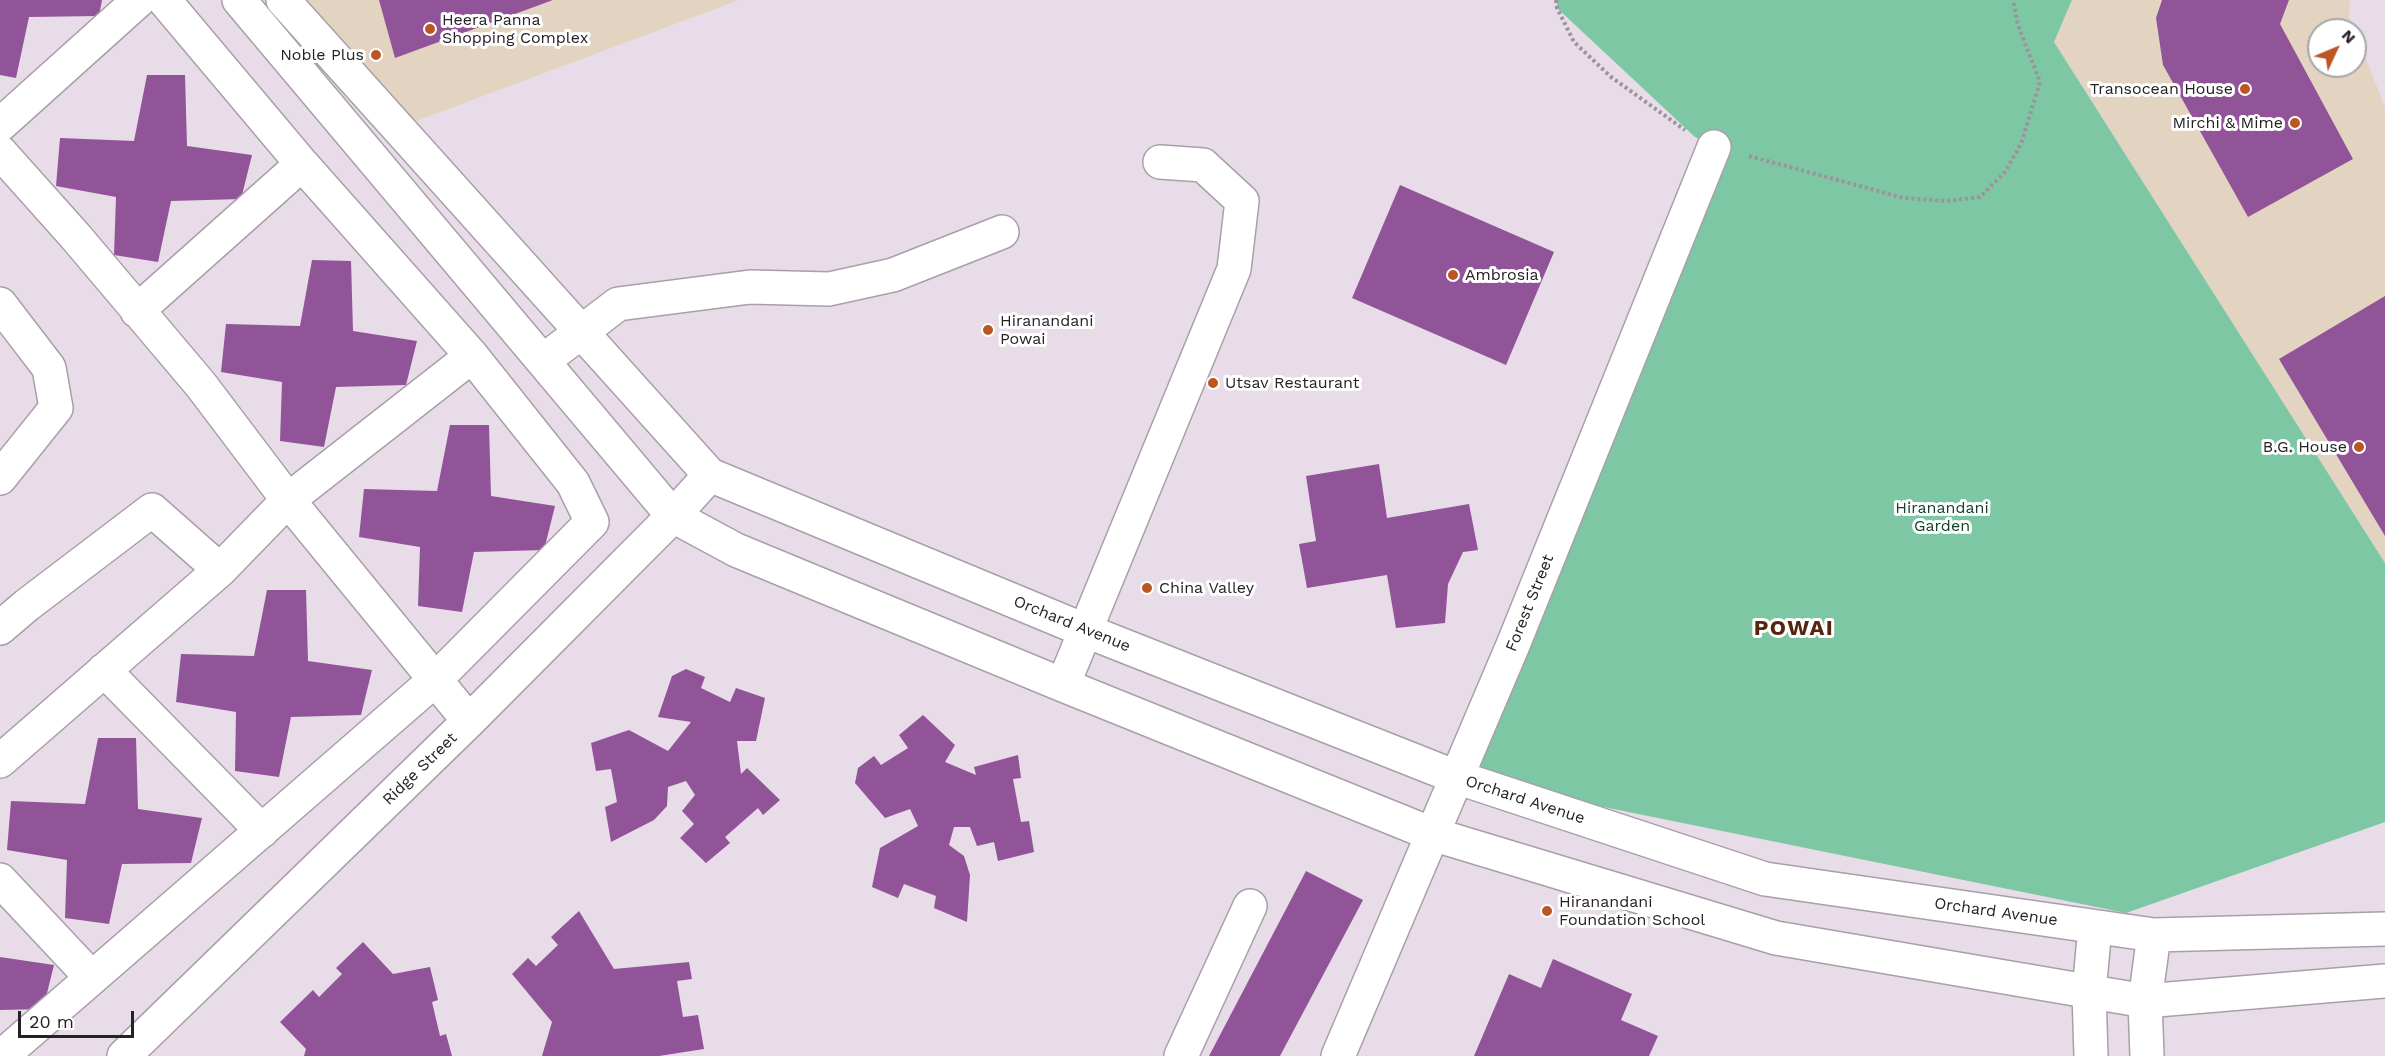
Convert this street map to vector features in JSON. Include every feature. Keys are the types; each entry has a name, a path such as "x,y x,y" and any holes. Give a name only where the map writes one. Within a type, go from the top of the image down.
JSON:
{"street":[{"path":"0,125 139,0"},
{"path":"2,1056 436,679 592,522 573,483 472,356 302,164 164,0"},
{"path":"239,0 673,516 736,550 1432,834 1776,938 2145,1001 2385,981"},
{"path":"283,0 710,475"},
{"name":"Forest Street","path":"1338,1056 1518,634 1714,147"},
{"path":"0,152 76,237 201,385 288,500 469,721"},
{"path":"1063,685 1234,268 1242,201 1203,165 1160,162"},
{"path":"137,311 302,164"},
{"path":"543,361 618,304 750,287 829,289 893,275 1002,232"},
{"path":"0,304 49,368 56,408 0,478"},
{"path":"0,761 220,570 288,500 472,356"},
{"name":"Orchard Avenue","path":"710,475 1084,630 1456,777 1765,879 2154,935 2385,929"},
{"name":"Ridge Street","path":"124,1056 469,721 673,516 710,475"},
{"path":"0,628 152,510 220,570"},
{"path":"104,669 262,831"},
{"path":"0,880 91,977"},
{"path":"1181,1056 1250,906"},
{"path":"2091,1056 2089,992 2095,927"},
{"path":"2147,1056 2145,1001 2154,935"}],"path":[{"path":"1556,0 1557,8 1574,42 1604,70 1695,137 1714,147 1904,198 1946,201 1980,197 2006,172 2021,144 2040,82 2018,26 2013,0"}],"shaded area":[{"path":"295,0 739,0 403,126"},
{"path":"2072,0 2350,0 2349,18 2307,18 2307,78 2367,78 2367,61 2385,107 2385,563 2054,42"}],"green space":[{"name":"Hiranandani Garden","path":"1557,0 2072,0 2054,42 2385,563 2385,822 2126,913 1456,777 1714,147 1695,137 1557,8"}],"building":[{"path":"0,0 102,0 99,16 29,17 16,78 0,75"},
{"name":"Heera Panna Shopping Complex","path":"379,0 553,0 395,58"},
{"name":"Transocean House","path":"2162,0 2289,0 2280,24 2307,74 2307,78 2309,78 2353,159 2248,217 2163,65 2156,18"},
{"path":"147,75 185,75 187,146 252,155 241,199 171,201 158,262 114,255 116,197 56,186 60,138 134,141"},
{"name":"Ambrosia","path":"1400,185 1554,252 1506,365 1352,298"},
{"path":"312,260 351,261 353,331 417,341 406,385 336,387 324,447 280,441 282,382 221,372 226,324 300,326"},
{"name":"B.G. House","path":"2385,296 2385,536 2279,359"},
{"path":"450,425 489,425 491,496 555,506 544,550 474,552 462,612 418,606 420,547 359,537 364,489 437,491"},
{"path":"1379,464 1387,518 1469,504 1478,550 1463,552 1448,584 1445,623 1396,628 1387,575 1307,588 1299,544 1316,541 1306,476"},
{"path":"267,590 306,590 308,661 372,670 361,715 291,717 279,777 235,771 236,712 176,702 181,654 254,656"},
{"path":"686,669 705,677 701,688 730,702 736,688 765,698 756,741 737,741 741,774 747,768 780,800 763,815 758,808 725,837 730,843 706,863 680,838 694,824 682,811 695,795 686,781 668,787 667,806 654,820 611,842 605,807 617,802 611,769 596,771 591,743 629,730 668,751 691,722 658,717 672,676"},
{"path":"923,715 955,745 945,762 976,775 974,767 1018,755 1021,778 1013,779 1021,822 1029,821 1034,852 998,861 994,842 977,846 970,827 954,827 949,845 964,856 970,875 967,922 934,908 936,896 904,884 898,898 872,887 880,848 918,826 910,809 885,818 855,783 858,768 874,756 881,765 908,748 899,735"},
{"path":"98,738 136,738 138,809 202,818 191,863 122,864 109,924 65,918 67,860 7,850 11,801 85,804"},
{"path":"1306,871 1363,900 1280,1056 1209,1056"},
{"path":"579,911 614,969 689,962 692,979 677,981 683,1017 698,1015 704,1049 659,1056 542,1056 552,1022 512,974 528,958 536,966 558,945 551,937"},
{"path":"363,942 393,974 430,967 438,1000 432,1002 440,1036 446,1034 452,1056 304,1056 306,1049 280,1022 313,990 319,997 342,974 336,968"},
{"path":"0,957 54,965 43,1009 0,1010"},
{"name":"Hiranandani Foundation School","path":"1553,959 1632,994 1621,1020 1658,1036 1649,1056 1474,1056 1509,974 1541,988"}],"place":[{"name":"Heera Panna Shopping Complex","path":"430,29"},
{"name":"Noble Plus","path":"376,55"},
{"name":"Transocean House","path":"2245,89"},
{"name":"Mirchi & Mime","path":"2295,123"},
{"name":"Ambrosia","path":"1453,275"},
{"name":"Hiranandani Powai","path":"988,330"},
{"name":"Utsav Restaurant","path":"1213,383"},
{"name":"B.G. House","path":"2359,447"},
{"name":"China Valley","path":"1147,588"},
{"name":"Hiranandani Foundation School","path":"1547,911"}],"district":[{"name":"POWAI","path":"1794,629"}]}
